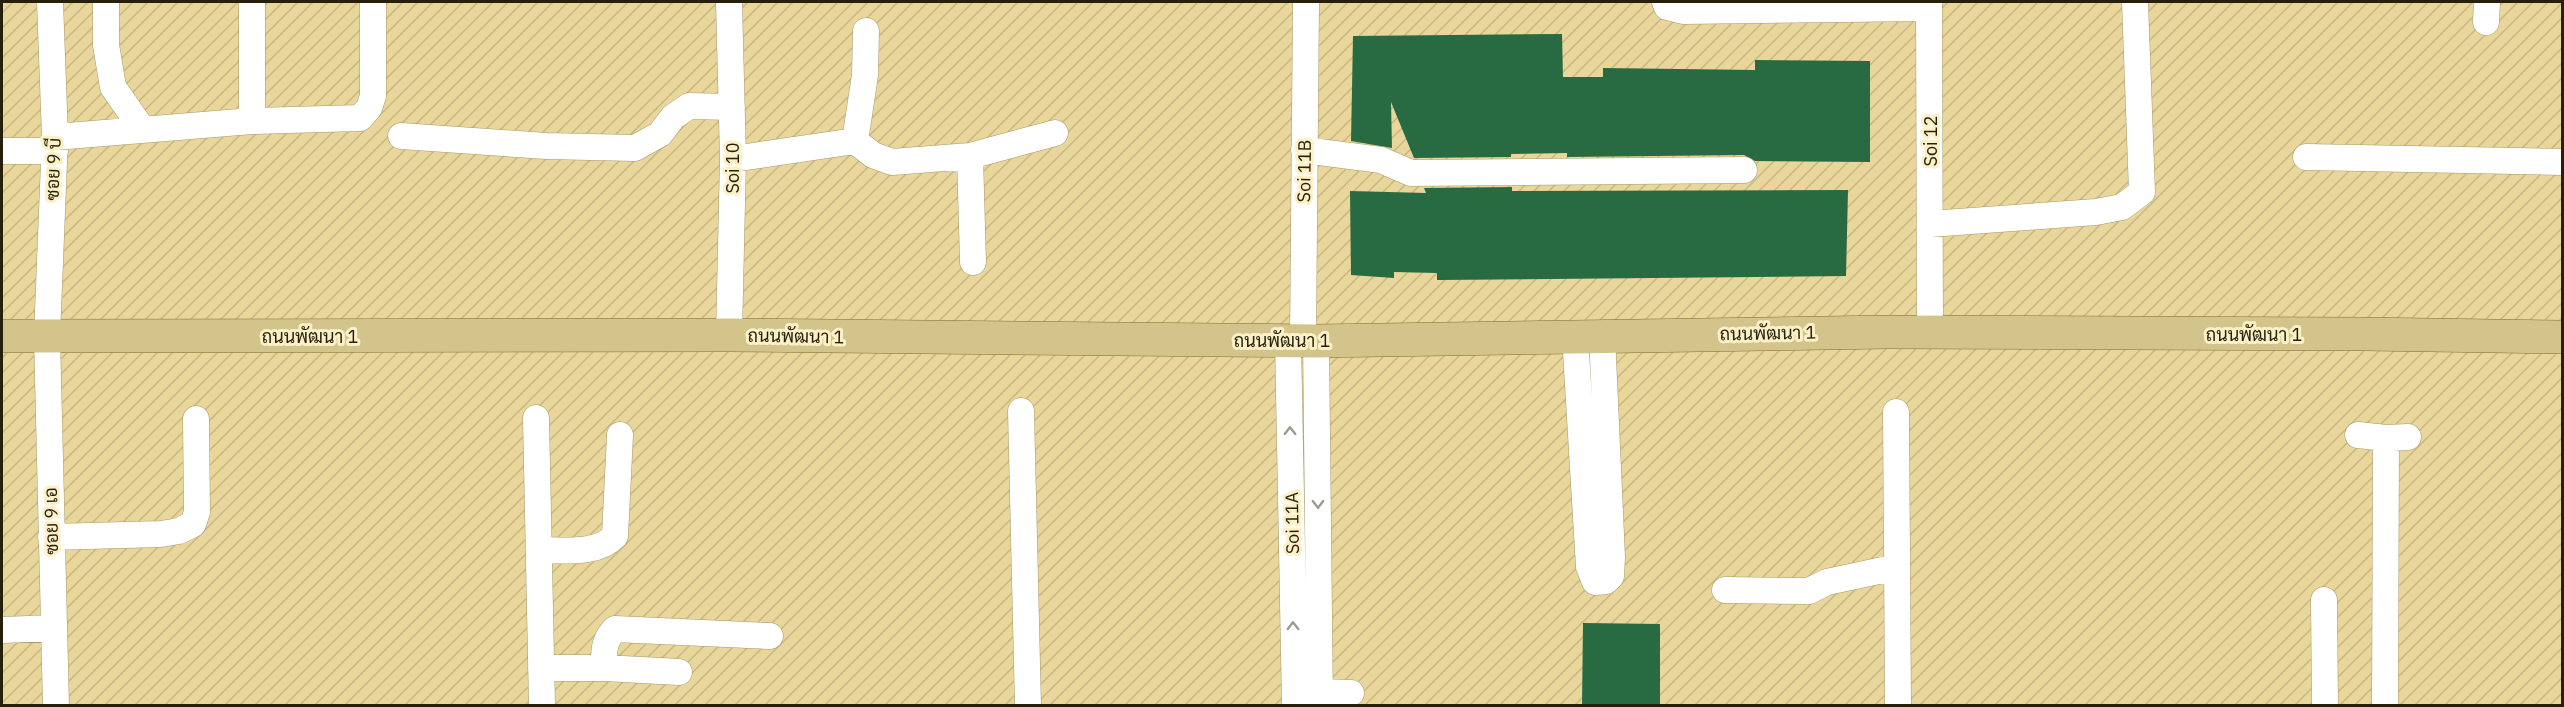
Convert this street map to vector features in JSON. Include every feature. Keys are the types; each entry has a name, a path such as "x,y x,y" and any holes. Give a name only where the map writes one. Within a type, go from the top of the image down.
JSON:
{"main road":[{"name":"ถนนพัฒนา 1","path":"2,336 729,335 1302,340 1888,332 2562,337"}],"street":[{"name":"ซอย 9 บี","path":"47,336 55,144 50,2"},
{"path":"106,2 106,45 113,87 143,130"},
{"path":"252,2 252,121"},
{"path":"2,151 143,130 252,121 360,118 369,108 373,96 373,2"},
{"name":"Soi 10","path":"729,2 733,159 729,335"},
{"name":"Soi 11B","path":"1302,340 1306,2"},
{"path":"1665,2 1667,7 1683,11 1929,5"},
{"path":"1930,224 2096,212 2121,207 2142,192 2135,2"},
{"name":"Soi 12","path":"1929,5 1930,334"},
{"path":"855,141 865,75 866,31"},
{"path":"401,136 546,146 635,148 660,134 673,117 689,106 732,107"},
{"path":"733,159 855,141 873,155 892,162 970,156 1055,133"},
{"path":"1305,150 1381,160 1411,173 1744,170"},
{"path":"970,156 973,262"},
{"path":"2306,158 2562,162"},
{"path":"1588,335 1611,557 1611,576 1606,581 1595,582 1589,567 1588,335"},
{"name":"ซอย 9 เอ","path":"47,336 56,705"},
{"path":"1302,340 1320,699 1351,693"},
{"name":"Soi 11A","path":"1295,705 1294,654 1302,340"},
{"path":"1021,411 1028,705"},
{"path":"1896,412 1898,705"},
{"path":"536,418 542,705"},
{"path":"51,537 161,534 179,531 193,524 197,512 196,419"},
{"path":"539,550 591,549 607,544 615,536 620,435"},
{"path":"2358,435 2397,438 2385,705"},
{"path":"1725,590 1809,591 1827,582 1897,567"},
{"path":"2324,600 2325,705"},
{"path":"2,630 54,628"},
{"path":"604,668 604,647 607,636 615,629 770,636"},
{"path":"1294,654 1319,655"},
{"path":"541,668 604,668 679,672"}],"shaded area":[{"path":"2,2 2562,2 2562,705 2,705"}],"building":[{"path":"1562,34 1563,77 1603,77 1603,68 1755,70 1755,60 1870,61 1870,162 1755,161 1744,155 1567,157 1567,153 1511,154 1511,157 1414,158 1391,102 1392,148 1351,141 1353,36"},
{"path":"1512,187 1512,191 1848,190 1846,276 1437,280 1437,273 1394,272 1394,278 1351,275 1350,191 1426,193 1424,188"},
{"path":"1583,623 1660,624 1660,705 1582,705"}]}
